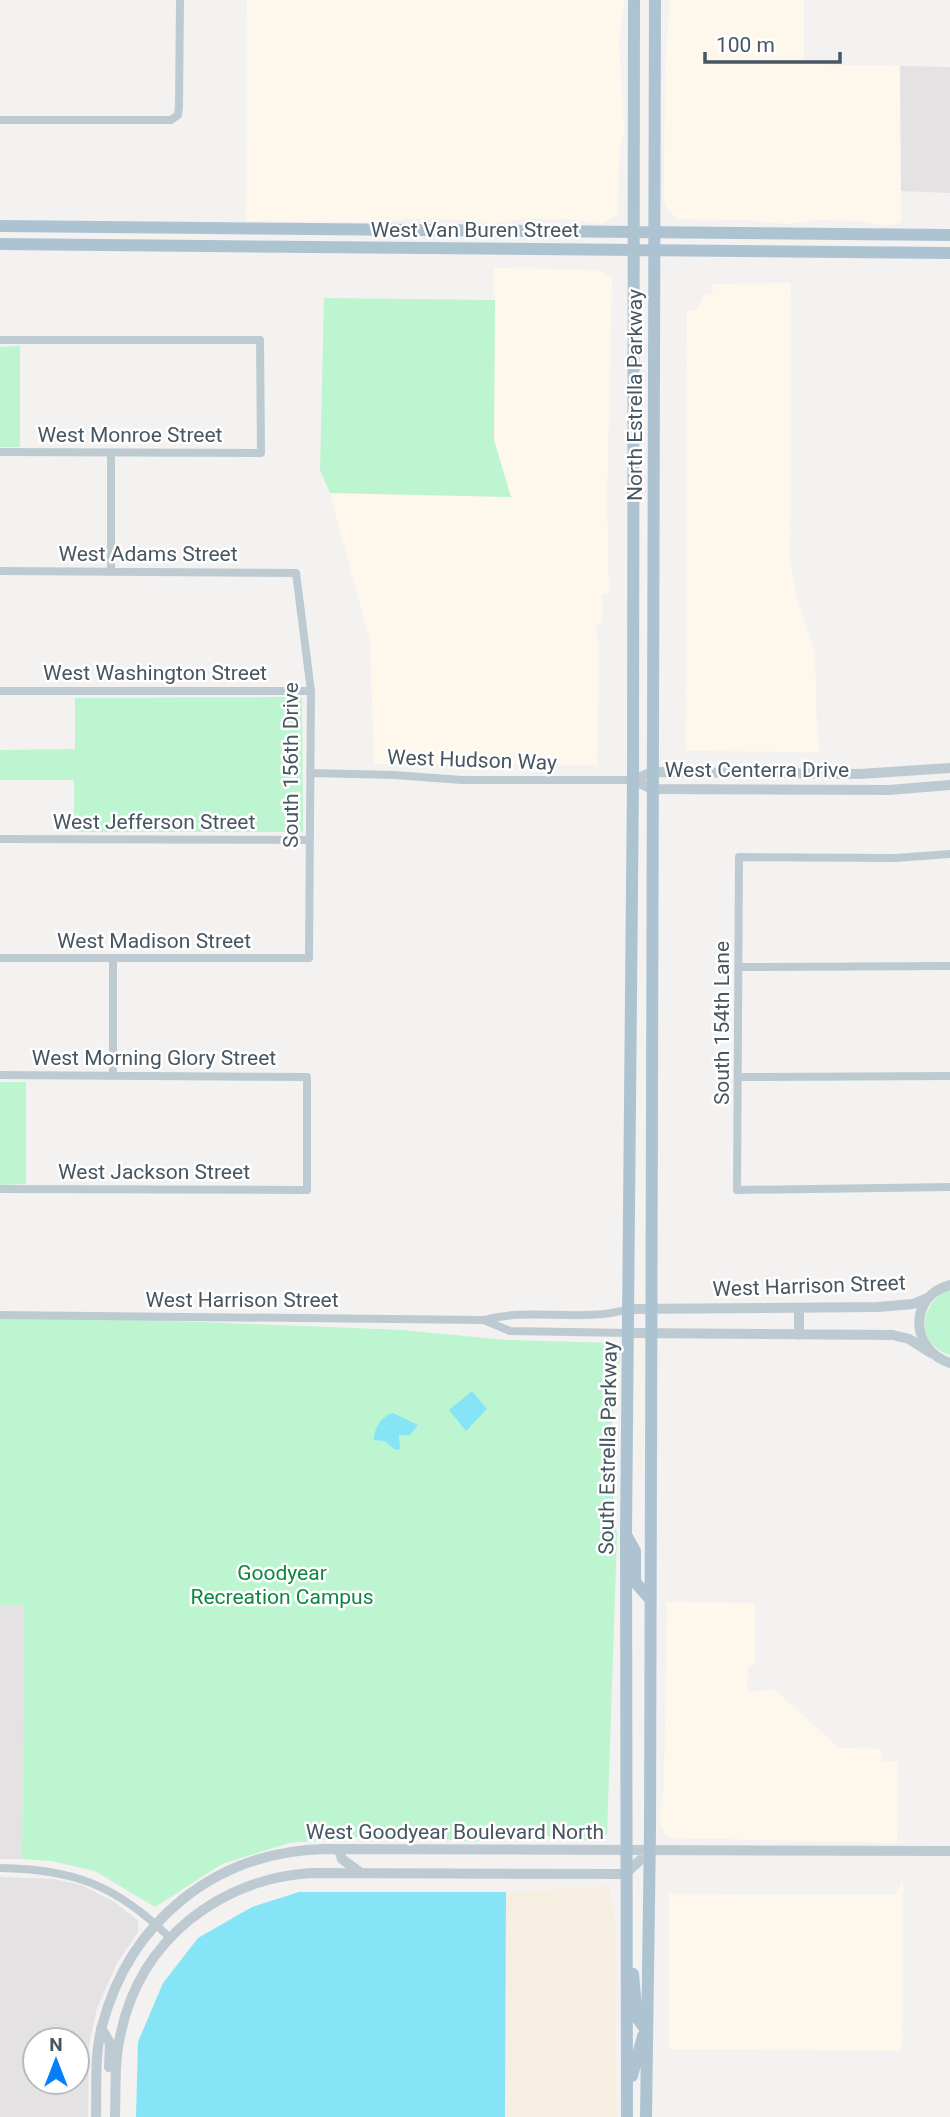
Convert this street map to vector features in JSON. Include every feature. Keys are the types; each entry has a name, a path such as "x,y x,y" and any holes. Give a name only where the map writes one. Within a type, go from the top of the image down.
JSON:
{"main road":[{"name":"North Estrella Parkway","path":"633,780 634,0"},
{"name":"North Estrella Parkway","path":"652,789 655,0"},
{"name":"West Van Buren Street","path":"0,226 950,235"},
{"path":"374,229 374,248"},
{"path":"900,234 900,253"},
{"name":"West Van Buren Street","path":"0,244 950,253"},
{"path":"633,508 653,508"},
{"name":"South Estrella Parkway","path":"627,2112 625,1534 633,780"},
{"name":"South Estrella Parkway","path":"646,2117 652,789"},
{"path":"625,1534 635,1551 635,1582 650,1599"},
{"path":"625,1958 633,1974 637,2018 646,2030 637,2051 627,2112"}],"street":[{"path":"0,120 171,120 178,115 180,0"},
{"name":"West Monroe Street","path":"0,340 260,340 261,453 0,452"},
{"path":"111,453 111,571"},
{"name":"West Adams Street","path":"0,571 296,573"},
{"name":"South 156th Drive","path":"296,573 310,691 309,958"},
{"name":"West Washington Street","path":"0,691 310,691"},
{"name":"West Centerra Drive","path":"633,780 652,772 950,772"},
{"name":"West Hudson Way","path":"310,773 462,780 633,780"},
{"name":"West Centerra Drive","path":"633,780 652,789 889,790 950,785"},
{"name":"West Jefferson Street","path":"0,839 308,840"},
{"name":"South 154th Lane","path":"950,854 895,858 739,857 740,1077 737,1190 950,1187"},
{"name":"West Madison Street","path":"0,958 309,958"},
{"path":"113,958 113,1076"},
{"path":"739,967 950,966"},
{"name":"West Morning Glory Street","path":"0,1075 307,1077 307,1190"},
{"path":"740,1077 950,1076"},
{"name":"West Jackson Street","path":"0,1189 307,1190"},
{"name":"West Harrison Street","path":"0,1315 484,1320 501,1315 608,1315 629,1309 651,1308 799,1309 896,1306 927,1298 950,1285"},
{"path":"927,1298 918,1320 923,1343 931,1353"},
{"path":"799,1309 799,1335"},
{"name":"West Harrison Street","path":"484,1320 510,1331 893,1335 909,1339 949,1364"},
{"path":"338,1849 342,1859 363,1874"},
{"name":"West Goodyear Boulevard North","path":"96,2117 101,2028 120,1976 155,1923 196,1888 227,1871 285,1853 338,1849 950,1851"},
{"path":"625,1874 649,1852"},
{"path":"0,1868 54,1871 95,1882 122,1897 169,1937"},
{"name":"West Goodyear Boulevard North","path":"116,2098 117,2052 128,2005 145,1970 169,1937 216,1900 264,1880 302,1874 625,1874"},
{"path":"101,2028 110,2043 109,2076 116,2098 116,2117"}],"shaded area":[{"path":"247,0 625,0 619,39 624,131 620,148 617,215 600,224 571,219 526,219 493,223 431,218 359,222 246,221"},
{"path":"670,0 804,0 804,64 900,66 901,222 885,226 860,221 818,220 788,224 678,219 668,211 664,203 665,65"},
{"path":"900,66 950,67 950,193 901,191"},
{"path":"494,268 600,270 612,280 607,499 609,594 602,594 602,623 595,624 599,649 597,765 374,764 370,641 330,493 511,497 494,440"},
{"path":"791,283 790,561 797,599 815,654 820,752 686,751 687,311 695,311 704,295 713,292 713,284"},
{"path":"667,1602 755,1603 755,1665 748,1666 747,1691 775,1690 839,1748 880,1749 882,1761 898,1762 897,1843 673,1838 665,1834 659,1820 664,1786"},
{"path":"0,1605 24,1605 22,1859 0,1859"},
{"path":"0,1877 54,1879 81,1885 115,1902 138,1921 138,1932 117,1963 97,2008 91,2036 91,2026 21,2026 21,2096 88,2096 88,2117 0,2117"},
{"path":"903,1880 902,2051 669,2049 669,1894 895,1895"}],"green space":[{"path":"324,298 495,300 494,440 511,497 330,493 320,470"},
{"path":"20,346 20,447 0,447 0,347"},
{"path":"302,697 303,832 74,832 74,780 0,780 0,750 75,749 75,698"},
{"path":"0,1082 26,1082 26,1184 0,1185"},
{"path":"950,1289 950,1355 938,1350 930,1342 925,1323 932,1304"},
{"name":"Goodyear Recreation Campus","path":"0,1314 402,1330 506,1340 615,1343 620,1358 612,1421 612,1479 617,1535 607,1835 595,1842 554,1836 503,1837 473,1842 424,1837 358,1837 289,1843 222,1864 155,1907 95,1871 52,1861 22,1859 24,1605 0,1605"}],"sand":[{"path":"609,1886 616,1930 616,2117 505,2117 506,1892"}],"water":[{"path":"472,1391 487,1409 466,1431 449,1410"},
{"path":"393,1413 418,1425 410,1435 399,1435 400,1449 395,1450 385,1441 374,1440 379,1424"},
{"path":"299,1892 506,1892 505,2117 136,2117 138,2042 163,1983 198,1938 252,1907"}]}
